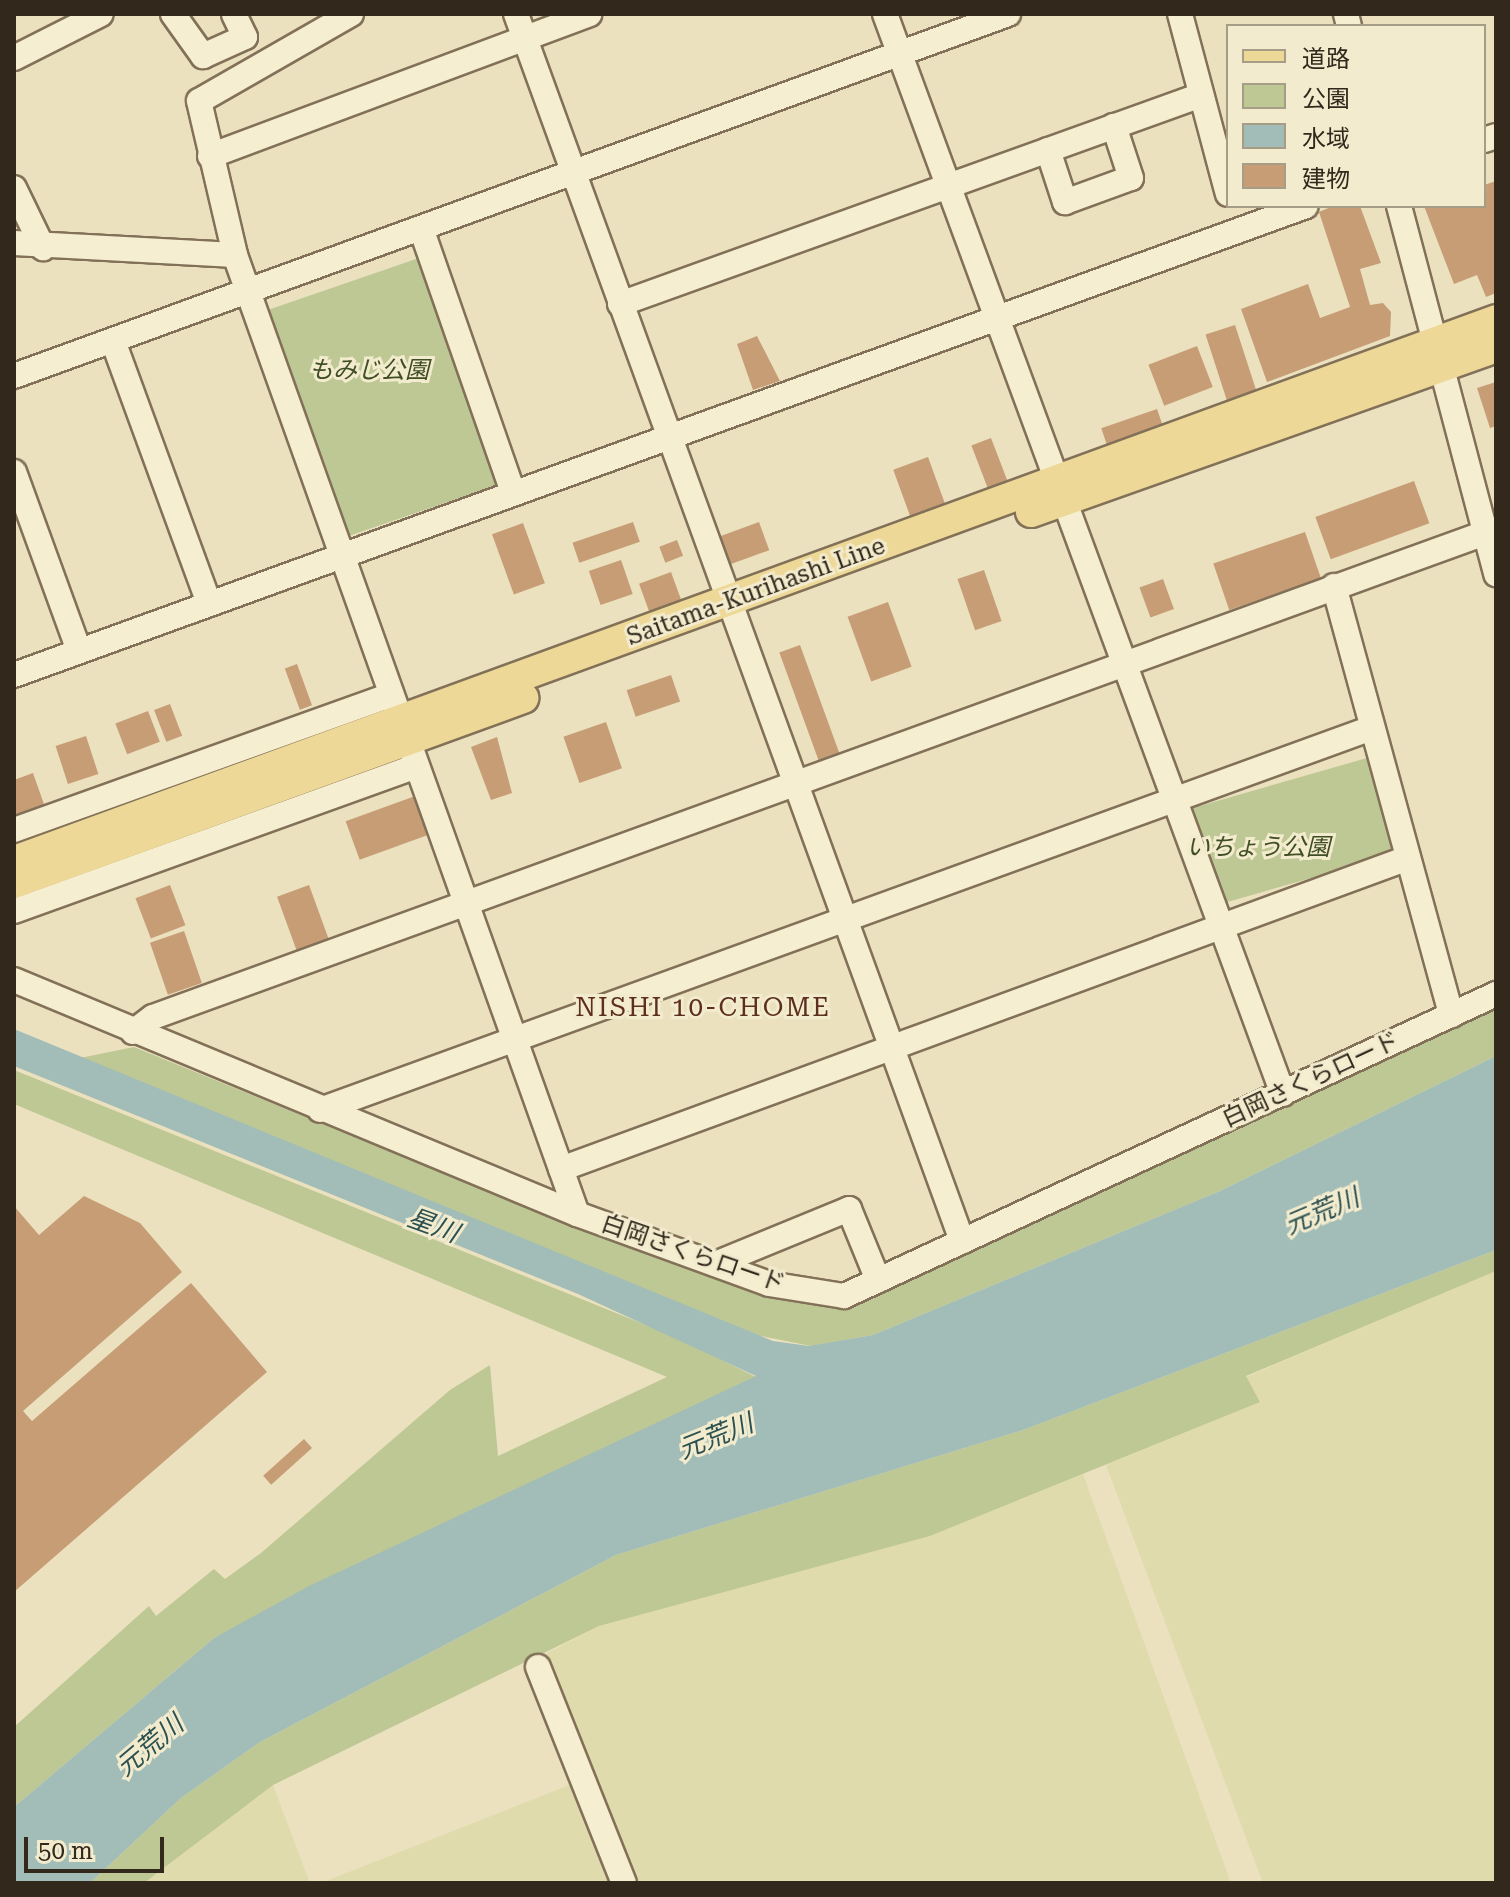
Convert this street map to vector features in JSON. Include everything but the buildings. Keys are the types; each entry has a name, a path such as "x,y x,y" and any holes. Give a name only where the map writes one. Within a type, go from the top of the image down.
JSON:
{"main road":[{"name":"Saitama-Kurihashi Line","path":"14,861 404,730 1438,355 1496,320"},
{"name":"Saitama-Kurihashi Line","path":"1438,355 1496,347"},
{"name":"Saitama-Kurihashi Line","path":"14,883 404,730"}],"street":[{"path":"14,58 101,14"},
{"path":"173,14 203,56 245,37 234,14"},
{"path":"351,14 199,101 235,255 577,1214"},
{"path":"210,156 520,25 589,14"},
{"path":"885,14 1283,1094"},
{"path":"14,376 422,231 572,172 1008,14"},
{"path":"1180,14 1226,187"},
{"path":"520,25 731,613 962,1241"},
{"path":"620,304 1201,95"},
{"path":"1048,150 1065,202 1105,188 1131,178 1114,126"},
{"path":"14,188 43,248"},
{"path":"1232,208 1238,231"},
{"path":"14,675 341,553 999,320 1301,208"},
{"path":"1400,208 1438,355 1490,531 1496,574"},
{"path":"422,231 513,493"},
{"path":"14,243 43,248 235,255"},
{"path":"113,341 209,604"},
{"path":"14,472 79,651"},
{"path":"133,1032 153,1017 1490,531"},
{"path":"1334,586 1451,1015"},
{"path":"320,1110 1372,728"},
{"path":"14,830 404,730"},
{"path":"14,911 404,730"},
{"path":"561,1169 1408,858"},
{"name":"白岡さくらロード","path":"14,980 320,1110 577,1214 769,1284 844,1296 1496,994"},
{"path":"715,1264 849,1209 878,1280"},
{"path":"538,1667 624,1883"}],"shaded area":[{"path":"1496,1271 1496,1883 1263,1883 1106,1465 1260,1402 1246,1377"},
{"path":"1083,1474 1231,1883 634,1883 547,1653 599,1626 930,1536"},
{"path":"572,1784 608,1883 321,1883"},
{"path":"273,1785 310,1883 144,1883 147,1879"}],"green space":[{"name":"もみじ公園","path":"419,258 497,485 334,541 255,314"},
{"name":"いちょう公園","path":"1367,758 1395,854 1209,907 1181,811"},
{"path":"1496,1004 1496,1056 1220,1191 873,1335 811,1346 751,1334 80,1058 134,1047 553,1218 759,1292 846,1303"},
{"path":"14,1070 673,1336 756,1377 214,1638 14,1807 14,1727 149,1606 156,1616 214,1569 225,1579 261,1553 450,1390 490,1365 498,1456 667,1377 14,1104"},
{"path":"1496,1250 1496,1271 1246,1376 1260,1402 930,1536 599,1626 273,1785 144,1883 90,1883 181,1798 260,1742 616,1555 1023,1430"}],"water":[{"path":"14,1029 773,1341 809,1346 873,1335 1220,1191 1496,1056 1496,1250 1023,1430 616,1555 260,1742 181,1798 90,1883 14,1883 14,1807 214,1638 309,1586 756,1376 578,1294 14,1066"}],"district":[{"name":"NISHI 10-CHOME","path":"703,1008"}],"water label":[{"name":"元荒川","path":"1322,1212"},
{"name":"星川","path":"433,1226"},
{"name":"元荒川","path":"716,1437"},
{"name":"元荒川","path":"150,1746"}]}
